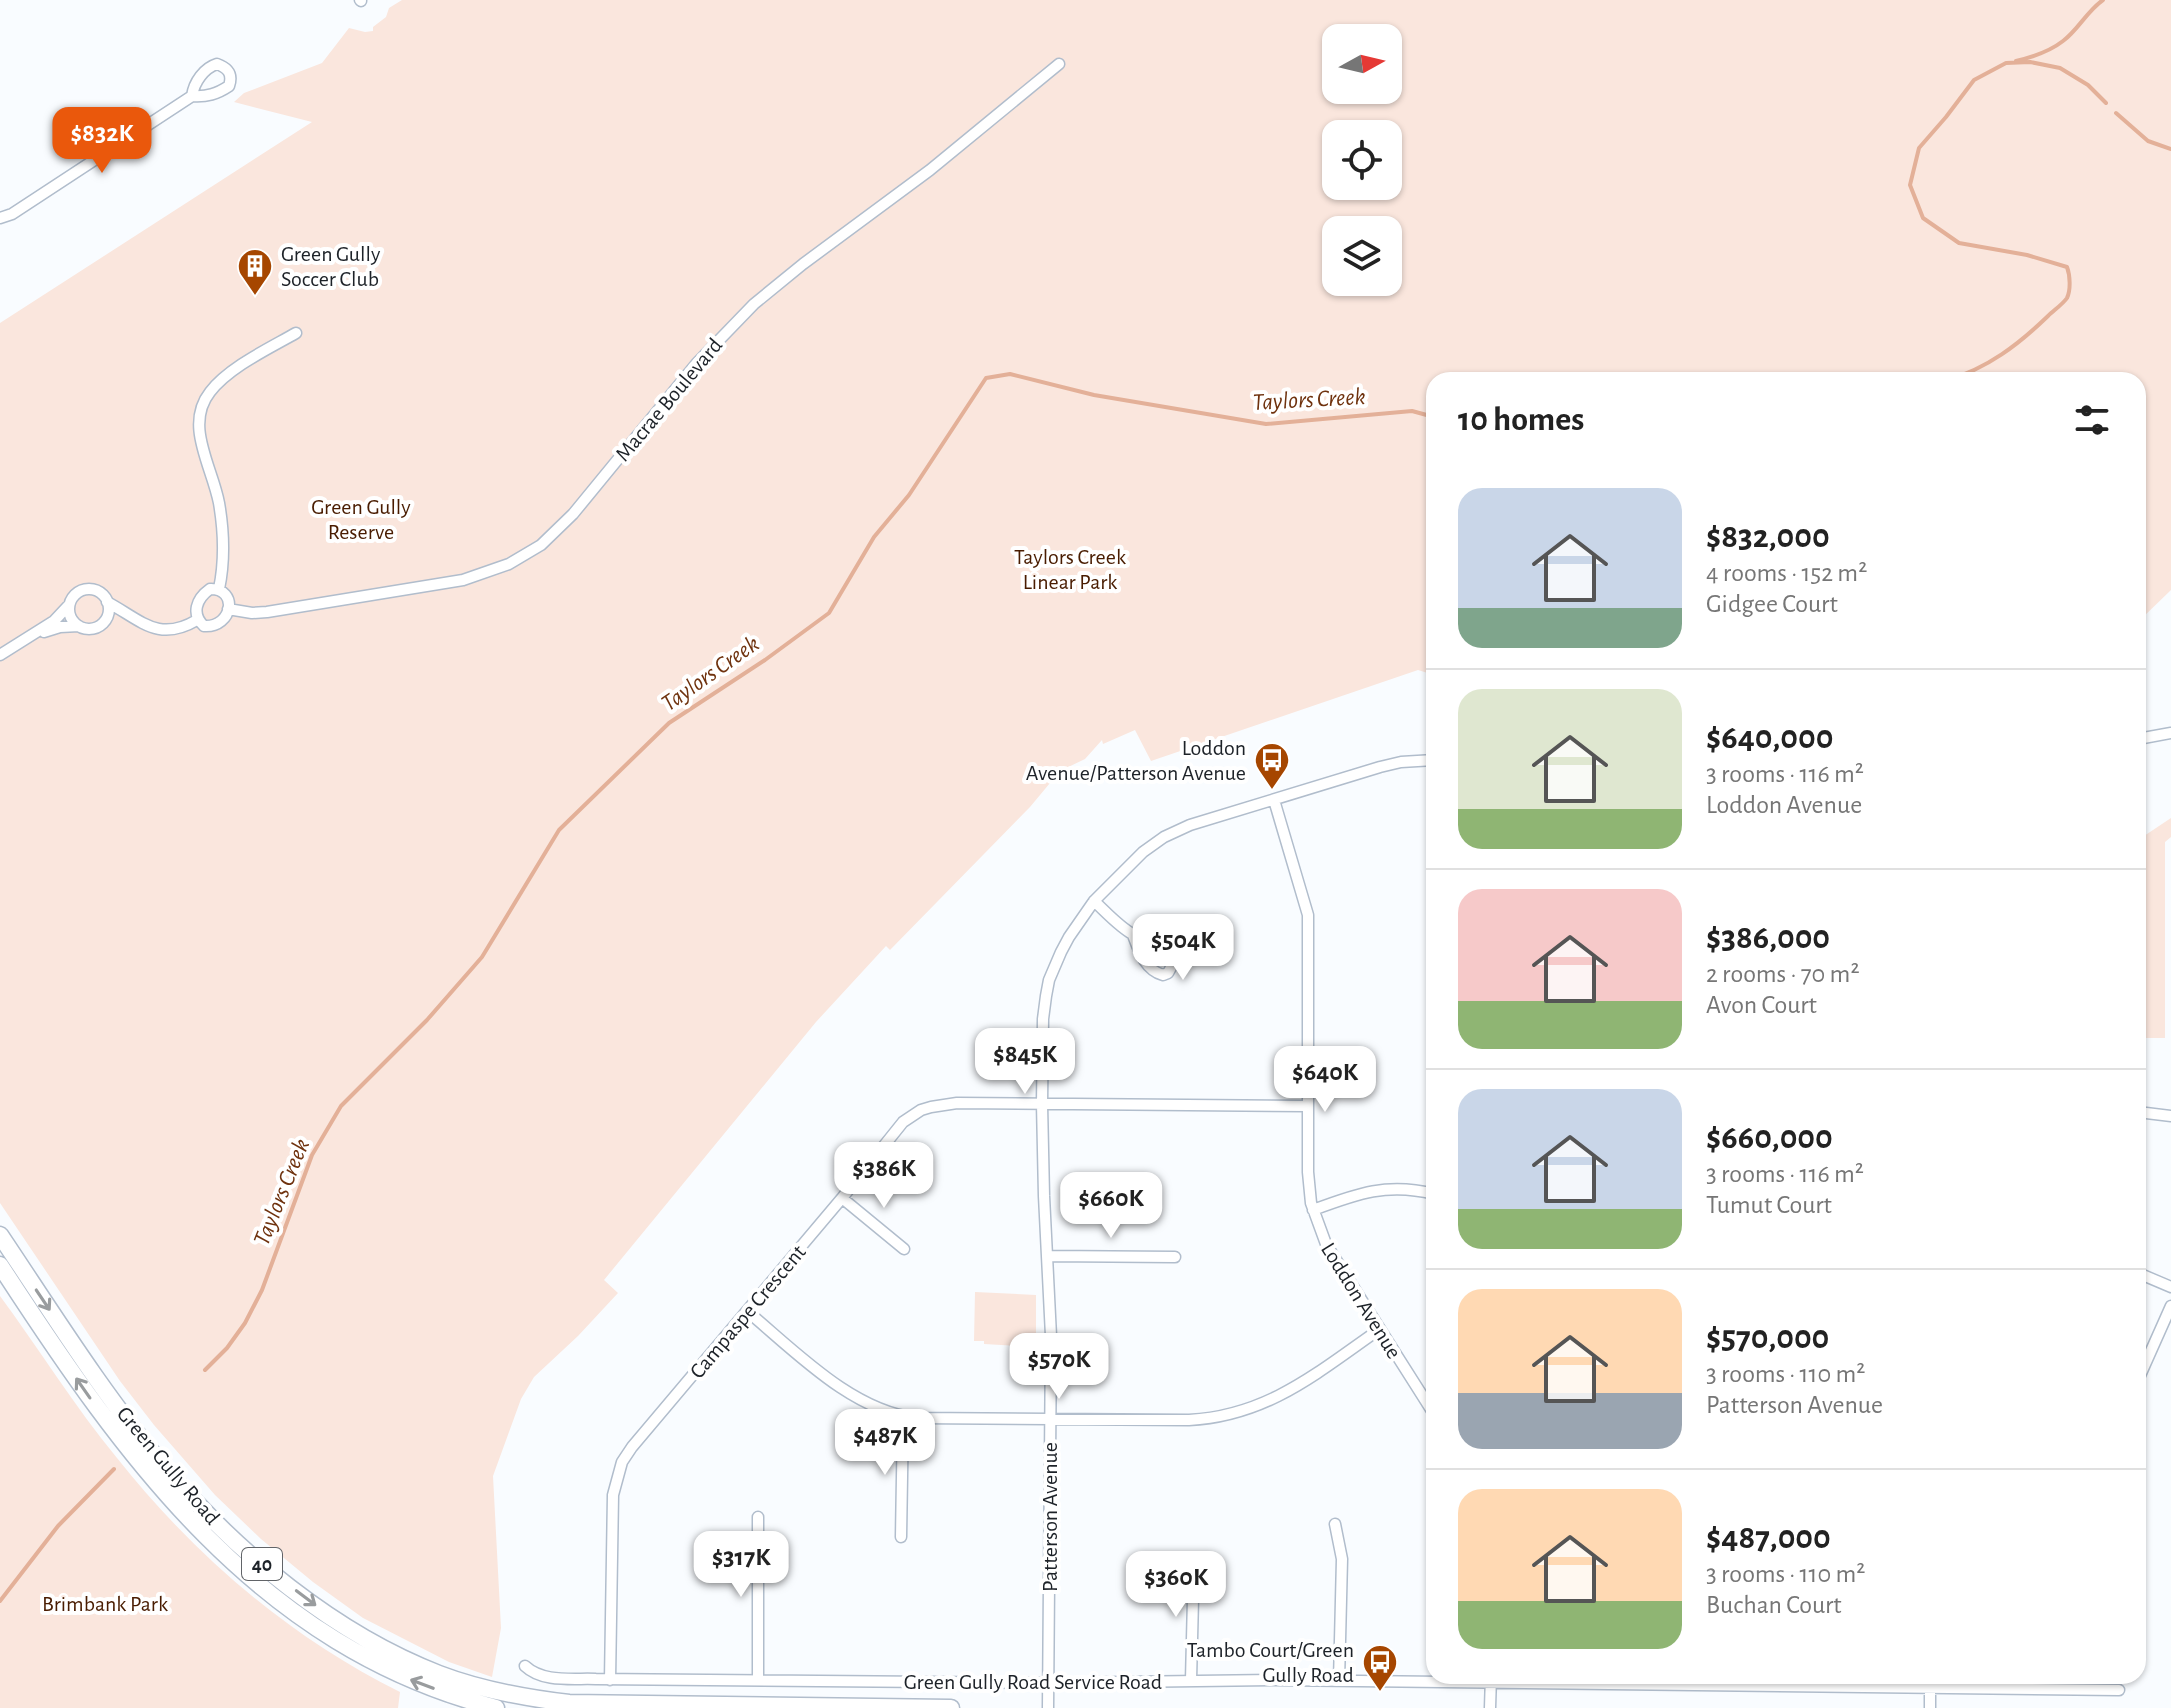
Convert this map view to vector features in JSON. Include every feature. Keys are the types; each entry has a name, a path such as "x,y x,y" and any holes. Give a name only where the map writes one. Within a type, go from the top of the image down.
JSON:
{"main road":[{"name":"Green Gully Road","path":"0,1235 136,1432 196,1501 253,1557 293,1589 329,1616 403,1658 479,1686 539,1700 569,1703 951,1708"},
{"name":"Green Gully Road","path":"0,1265 113,1431 171,1501 233,1562 300,1616 365,1658 422,1685 496,1708"}],"street":[{"name":"Macrae Boulevard","path":"228,609 267,612 431,586 488,572 526,556 573,514 696,364 747,310 795,270 930,170 1059,64"},
{"path":"0,218 12,214 192,96"},
{"path":"219,589 224,556 223,537 214,478 199,434 201,407 225,377 296,333"},
{"path":"28,640 59,617 74,596 88,589 97,591 131,618 164,631 184,628 197,620"},
{"path":"210,589 219,589 227,595 225,618 217,626 204,626 197,620 196,610 200,599 210,589"},
{"path":"103,622 108,612 107,602"},
{"path":"69,604 71,617 79,626"},
{"path":"0,655 51,630 79,626 92,628 103,622 131,618"},
{"path":"2146,738 2171,733"},
{"name":"Patterson Avenue","path":"1048,1708 1051,1336 1042,1104 1043,1019 1049,980 1069,937 1094,901 1130,863 1164,837 1190,825 1380,767 1426,760"},
{"name":"Loddon Avenue","path":"1274,800 1308,915 1309,1180 1313,1210 1326,1244 1426,1401"},
{"path":"1094,901 1133,935"},
{"name":"Campaspe Crescent","path":"610,1680 613,1495 622,1462 903,1122 921,1110 957,1103 1308,1106"},
{"path":"2146,1113 2171,1116"},
{"path":"1313,1210 1353,1195 1384,1188 1426,1193"},
{"path":"842,1198 904,1249"},
{"path":"1047,1256 1175,1257"},
{"path":"2146,1276 2171,1287"},
{"path":"2146,1362 2171,1306"},
{"path":"747,1311 853,1396 882,1411 916,1418 1189,1420 1225,1416 1271,1401 1380,1329"},
{"path":"901,1537 903,1417"},
{"path":"758,1517 758,1680"},
{"path":"1335,1524 1342,1559 1339,1681"},
{"path":"1191,1680 1194,1558"},
{"name":"Green Gully Road Service Road","path":"525,1666 537,1675 546,1677 610,1680 1048,1683 1426,1680"},
{"path":"1490,1708 1491,1684"},
{"name":"Green Gully Road Service Road","path":"1686,1684 2119,1690"},
{"path":"1930,1684 1930,1708"}],"green space":[{"name":"Green Gully Reserve","path":"402,0 2171,0 2171,590 2146,614 2146,372 1426,372 1426,672 1418,670 1151,761 1135,730 1103,744 1102,740 1085,759 1060,771 1030,807 890,950 886,946 816,1022 604,1280 618,1293 534,1377 521,1399 493,1476 501,1628 492,1677 449,1662 363,1618 261,1539 215,1495 120,1381 0,1203 0,323 312,122 234,102 244,93 322,63 349,28 365,32 373,31 373,27 386,17 389,8"},
{"path":"2171,818 2171,837 2165,842 2165,1038 2146,1038 2146,835"},
{"path":"975,1292 1036,1295 1036,1347 974,1341"},
{"name":"Brimbank Park","path":"0,1296 102,1439 178,1528 246,1591 282,1619 320,1646 400,1692 398,1708 0,1708"}],"waterway":[{"path":"2016,61 2058,45 2103,0"},
{"name":"Taylors Creek","path":"1969,372 2002,354 2061,305 2069,291 2067,267 2027,255 1959,243 1923,218 1910,185 1919,148 1974,80 2006,63 2030,62 2060,68 2088,85 2106,103"},
{"name":"Taylors Creek","path":"2116,113 2148,141 2171,149"},
{"name":"Taylors Creek","path":"205,1370 227,1348 245,1323 262,1290 312,1155 341,1106 427,1020 482,957 559,830 669,723 765,660 829,613 874,537 909,495 986,378 1010,374 1094,395 1266,424 1412,411 1426,415"},
{"name":"Taylors Creek","path":"0,1601 58,1526 114,1469"}],"place":[{"name":"Green Gully Soccer Club","path":"255,297"},
{"name":"Loddon Avenue/Patterson Avenue","path":"1272,791"},
{"name":"Tambo Court/Green Gully Road","path":"1380,1693"}],"park label":[{"name":"Taylors Creek Linear Park","path":"1070,568"}]}
